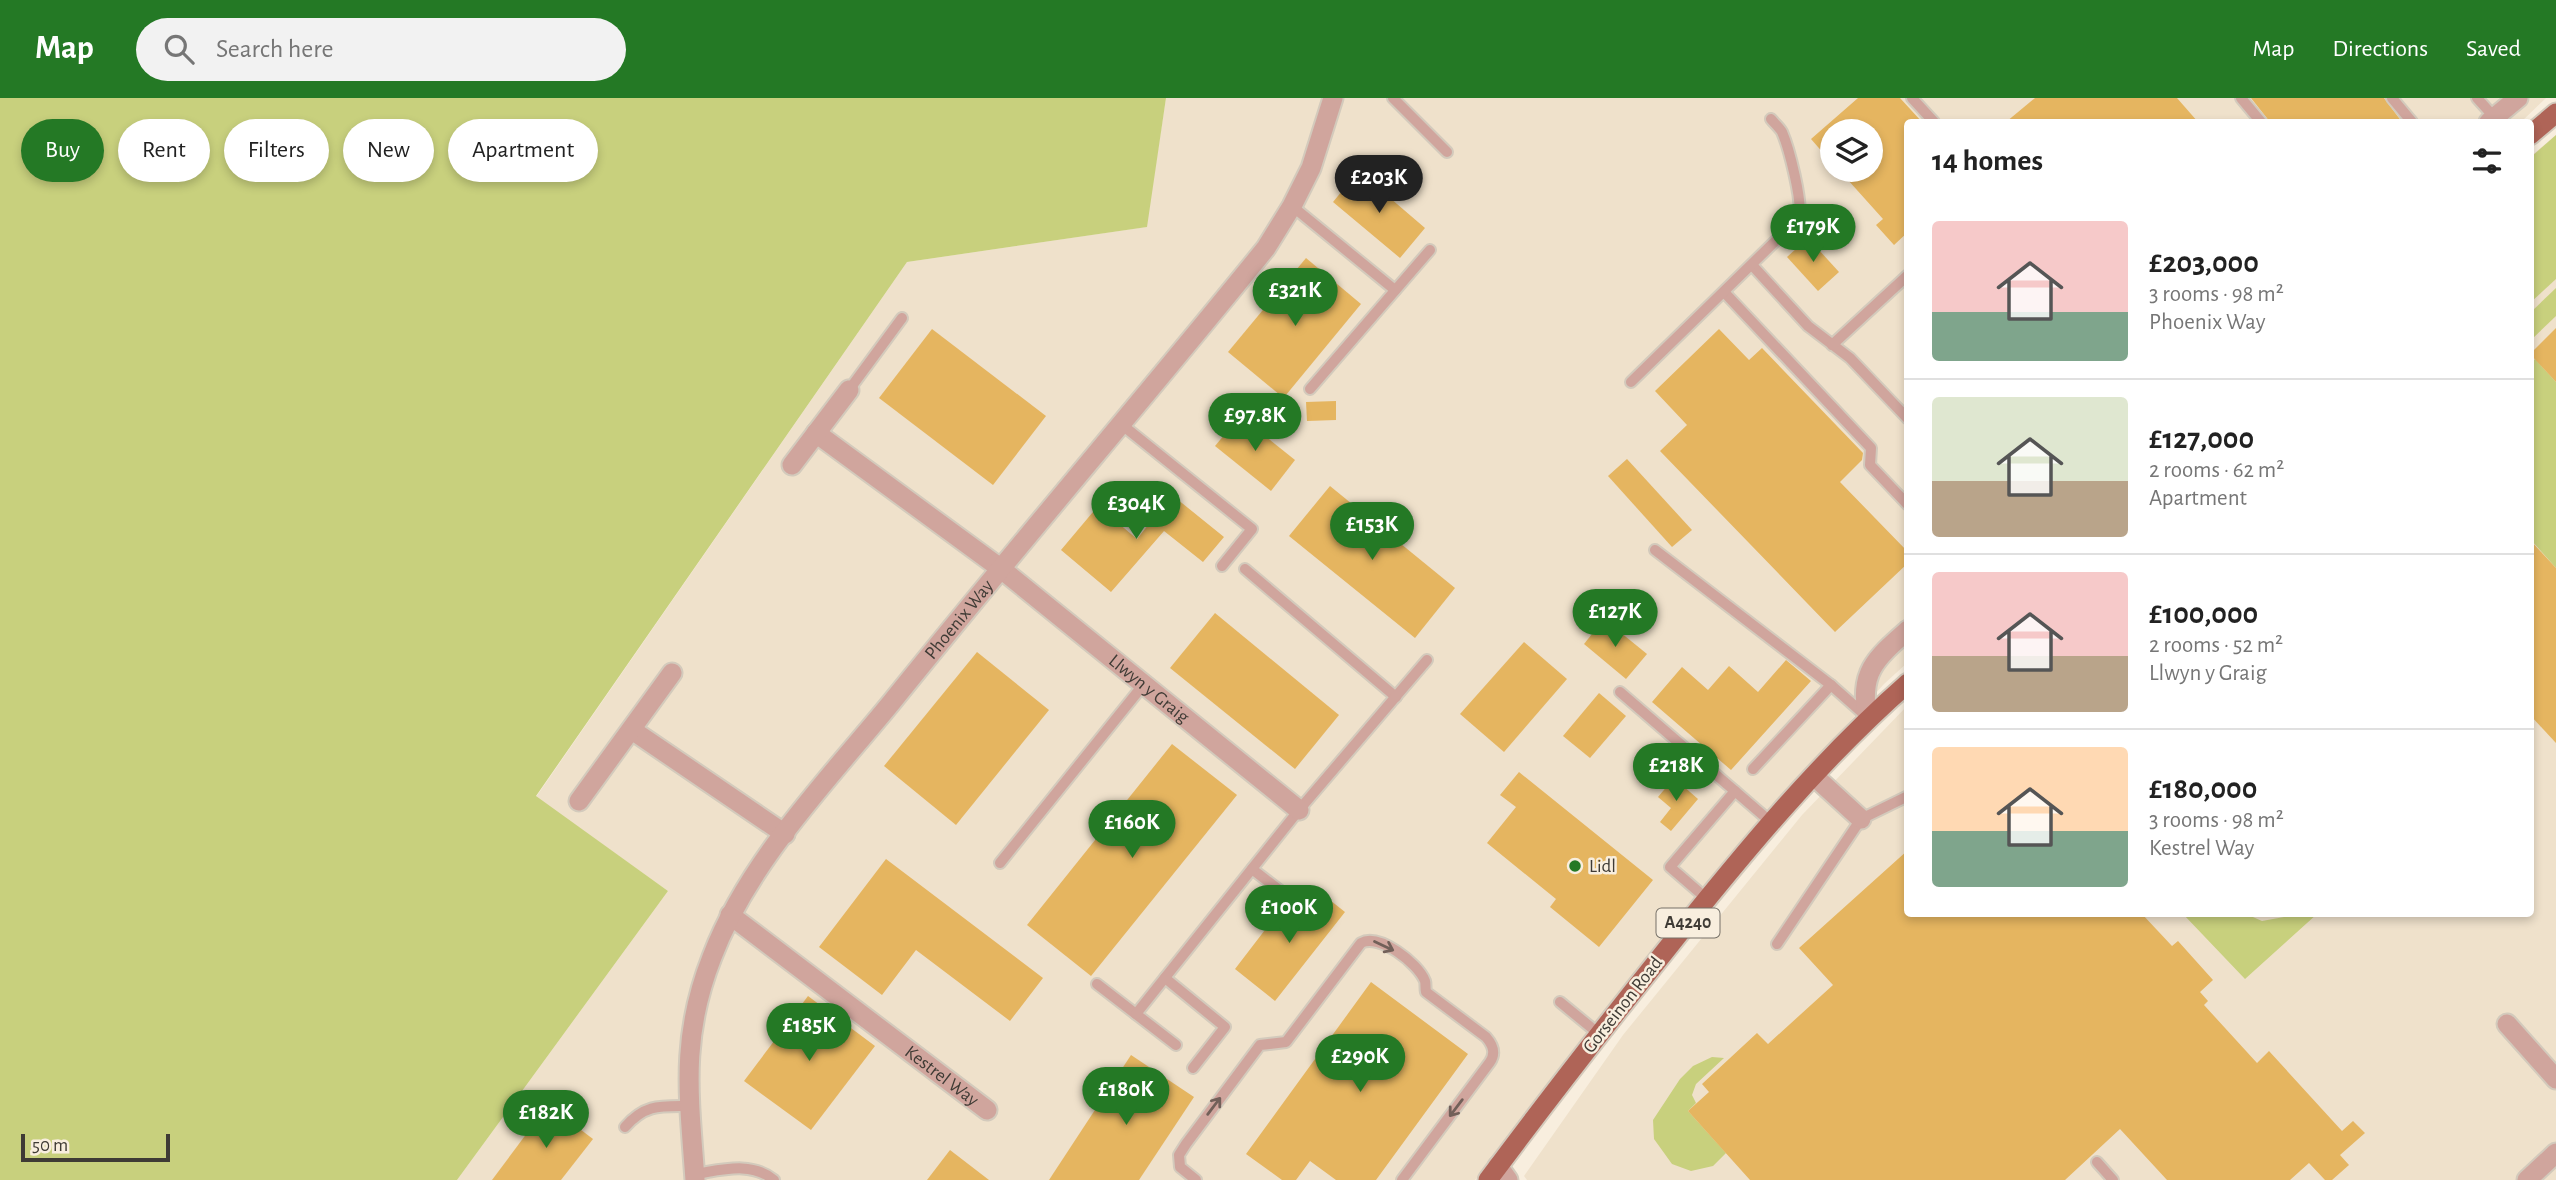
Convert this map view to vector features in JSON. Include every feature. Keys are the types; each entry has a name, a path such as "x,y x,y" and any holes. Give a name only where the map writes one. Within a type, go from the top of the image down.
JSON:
{"main road":[{"path":"2534,132 2556,114"},
{"name":"Gorseinon Road","path":"1498,1175 1599,1034 1707,899 1814,776 1868,718 1904,686"}],"street":[{"name":"Phoenix Way","path":"695,1177 688,1059 692,1023 711,958 730,915 752,877 1000,568 1266,248 1311,168 1333,98"},
{"path":"2493,119 2518,98"},
{"path":"792,465 849,390"},
{"name":"Llwyn y Graig","path":"816,433 1000,568 1299,810"},
{"path":"1868,718 1865,694 1870,670 1881,655 1904,634"},
{"path":"579,801 672,673"},
{"path":"632,730 785,834"},
{"path":"1814,776 1861,819"},
{"name":"Kestrel Way","path":"730,915 987,1110"},
{"path":"2507,1024 2556,1079"},
{"path":"2527,1180 2556,1153"}],"lane":[{"path":"1393,98 1447,152"},
{"path":"1912,98 1931,119"},
{"path":"2241,98 2258,119"},
{"path":"2392,98 2410,119"},
{"path":"2477,98 2491,119"},
{"path":"1631,382 1793,225 1801,211 1800,197 1781,130 1771,119"},
{"path":"1292,206 1395,290"},
{"path":"1310,389 1430,250"},
{"path":"1752,265 1808,326 1850,358 1904,415"},
{"path":"1832,345 1904,279"},
{"path":"1724,292 1871,448 1870,465 1904,501"},
{"path":"849,390 902,318"},
{"path":"1121,424 1252,529 1222,566"},
{"path":"1655,550 1831,685 1868,718"},
{"path":"1245,569 1396,697"},
{"path":"1136,1014 1299,810 1427,660"},
{"path":"1000,863 1144,684"},
{"path":"1754,769 1831,685"},
{"path":"1620,692 1772,823"},
{"path":"1707,899 1670,867 1735,791"},
{"path":"1777,944 1861,819 1904,798"},
{"path":"1252,869 1296,903"},
{"path":"1196,1180 1180,1167 1179,1155 1186,1144 1260,1045 1286,1042 1361,943 1367,940 1382,942 1407,960 1425,981 1426,992 1486,1037 1494,1052 1490,1062 1402,1180"},
{"path":"1165,978 1225,1027 1193,1068"},
{"path":"1097,984 1176,1045"},
{"path":"1560,1002 1599,1034"},
{"path":"625,1127 640,1112 650,1108 689,1105"},
{"path":"2097,1162 2113,1180"},
{"path":"695,1177 749,1168 763,1172 774,1180"}],"shaded area":[{"path":"1166,98 2546,98 2524,119 1904,119 1904,666 1842,730 1686,910 1475,1180 457,1180 668,891 536,797 907,262 1146,227"},
{"path":"2556,135 2556,1180 1527,1180 1524,1176 1623,1035 1802,815 1904,709 1904,917 2534,917 2534,154"}],"green space":[{"path":"0,98 1166,98 1147,227 907,262 536,796 668,891 457,1180 0,1180"},
{"path":"2556,135 2556,279 2534,299 2534,154"},
{"path":"2556,288 2556,316 2534,337 2534,309"},
{"path":"2534,360 2556,382 2556,568 2534,543"},
{"path":"2186,917 2253,917 2262,921 2284,917 2314,917 2245,979"},
{"path":"1712,1057 1724,1058 1696,1084 1692,1095 1696,1103 1688,1111 1726,1153 1713,1166 1691,1171 1672,1164 1654,1139 1653,1120 1680,1079 1693,1066"}],"building":[{"path":"1858,98 1900,98 1919,119 1904,119 1904,236 1894,245 1876,225 1883,219 1850,182 1883,182 1883,119 1834,119"},
{"path":"2035,98 2177,98 2195,119 2010,119"},
{"path":"2251,98 2384,98 2400,119 2268,119"},
{"path":"1820,131 1820,149 1811,139"},
{"path":"1356,174 1366,183 1369,180 1425,228 1400,258 1333,202"},
{"path":"1808,238 1839,272 1818,291 1787,257"},
{"path":"1306,258 1361,304 1286,395 1280,395 1228,352"},
{"path":"2556,328 2556,382 2534,358 2534,350"},
{"path":"932,329 1046,416 993,485 879,398"},
{"path":"1719,329 1749,360 1762,348 1863,453 1862,460 1840,482 1904,548 1904,567 1835,632 1660,451 1687,425 1655,391"},
{"path":"1336,401 1336,420 1307,421 1306,402"},
{"path":"1240,416 1295,460 1271,491 1215,446"},
{"path":"1627,459 1692,530 1672,547 1608,476"},
{"path":"1330,486 1455,588 1415,638 1289,536"},
{"path":"1172,495 1224,537 1203,562 1164,531 1111,592 1061,550 1098,506 1137,539"},
{"path":"2534,544 2556,568 2556,743 2534,719"},
{"path":"1215,613 1339,715 1295,769 1170,668"},
{"path":"1604,619 1647,654 1626,679 1584,644"},
{"path":"1524,642 1567,679 1504,752 1460,714"},
{"path":"977,652 1049,710 956,825 884,766"},
{"path":"1786,660 1811,681 1731,770 1652,702 1682,667 1708,690 1729,666 1758,692"},
{"path":"1599,693 1626,716 1590,758 1563,736"},
{"path":"1172,744 1237,795 1091,976 1027,925"},
{"name":"Lidl","path":"1519,772 1653,880 1599,947 1550,907 1556,899 1487,843 1516,807 1500,795"},
{"path":"1674,778 1698,799 1671,831 1660,822 1671,808 1658,797"},
{"path":"1904,854 1904,917 2145,917 2172,946 2178,941 2213,980 2200,992 2208,1001 2204,1005 2257,1063 2269,1051 2342,1131 2353,1121 2365,1133 2340,1155 2349,1165 2332,1180 2325,1180 2309,1163 2290,1180 2167,1180 2120,1129 2065,1180 1750,1180 1688,1111 1709,1092 1702,1084 1757,1033 1768,1044 1833,985 1799,948"},
{"path":"886,859 1043,978 1010,1021 916,950 882,995 819,947"},
{"path":"1316,889 1345,912 1275,1001 1235,969 1278,913 1289,922"},
{"path":"1371,982 1468,1054 1376,1180 1336,1180 1310,1161 1296,1180 1282,1180 1246,1154"},
{"path":"808,996 875,1046 811,1130 744,1081"},
{"path":"1131,1055 1194,1097 1139,1180 1049,1180"},
{"path":"548,1105 593,1139 561,1180 492,1180"},
{"path":"950,1150 989,1180 927,1180"}],"place":[{"name":"Lidl","path":"1575,866"}]}
